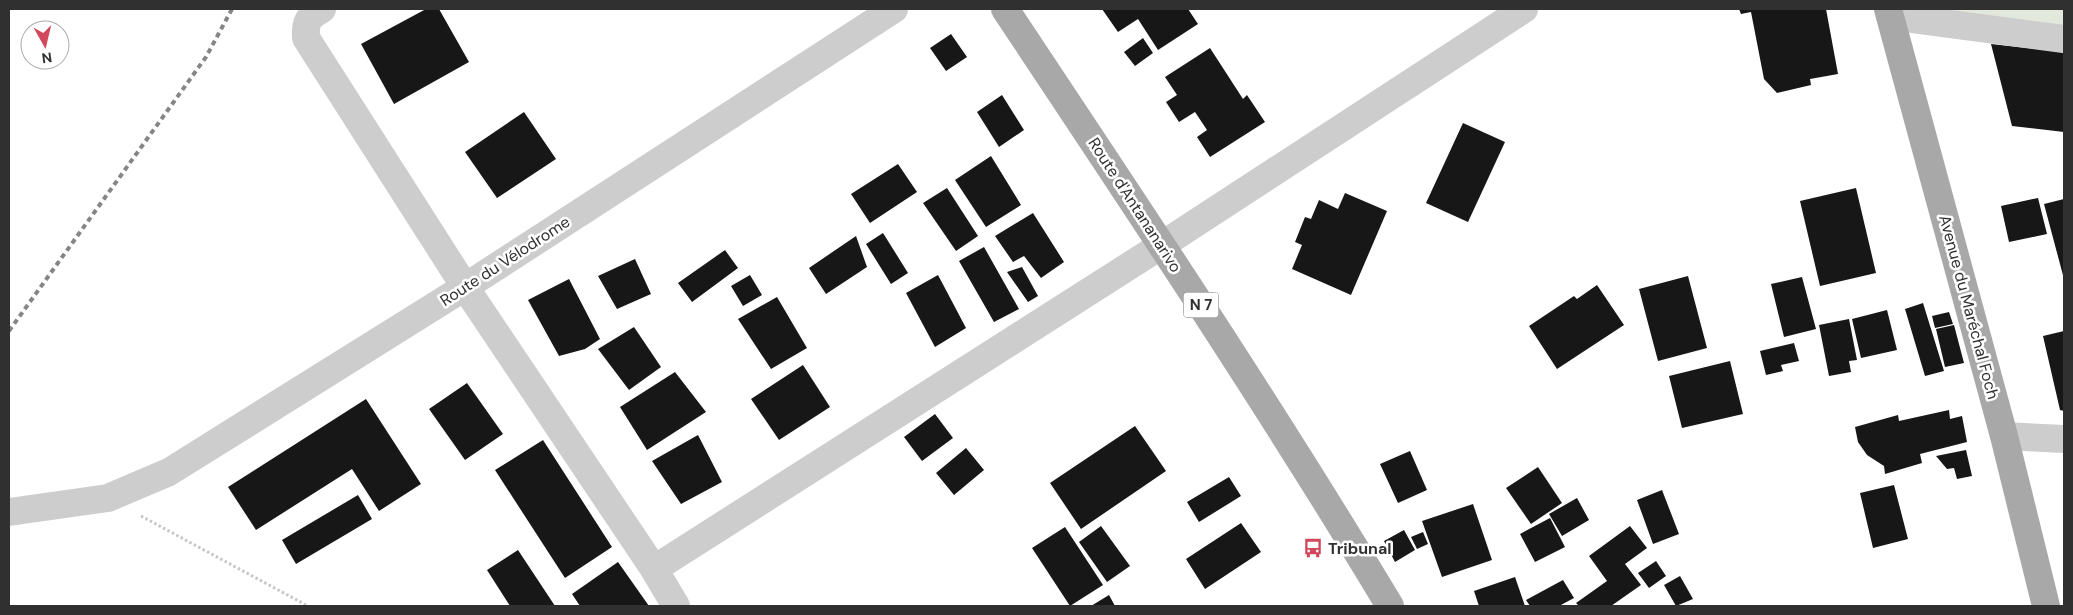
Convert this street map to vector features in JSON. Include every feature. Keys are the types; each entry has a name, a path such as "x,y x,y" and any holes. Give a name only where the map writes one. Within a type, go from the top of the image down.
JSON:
{"main road":[{"name":"Route d'Antananarivo","path":"1005,9 1162,245 1346,532 1390,606"},
{"name":"Avenue du Maréchal Foch","path":"1889,12 2004,436 2046,606"}],"street":[{"path":"322,9 310,16 306,26 306,38 465,287 654,569 676,606"},
{"name":"Route du Vélodrome","path":"9,512 108,498 169,472 465,287 894,9"},
{"path":"654,569 1162,245 1524,9"},
{"path":"1889,12 2064,39"},
{"path":"2004,436 2064,439"}],"path":[{"path":"108,498 308,606"}],"shaded area":[{"path":"1929,9 2064,9 2064,30"}],"building":[{"path":"426,9 439,9 469,62 394,104 361,44"},
{"path":"1102,9 1188,9 1198,24 1158,50 1138,19 1118,32"},
{"path":"1739,9 1826,9 1838,74 1810,79 1811,85 1777,93 1764,79 1751,12 1741,14"},
{"path":"951,34 967,57 946,71 930,48"},
{"path":"1143,38 1153,53 1135,66 1124,52"},
{"path":"1991,44 2064,52 2064,132 2012,126"},
{"path":"1210,48 1243,99 1247,95 1265,122 1210,157 1197,137 1207,130 1195,112 1179,122 1166,102 1177,95 1165,77"},
{"path":"1002,95 1024,130 999,147 977,112"},
{"path":"524,112 556,159 497,198 465,152"},
{"path":"1463,123 1505,142 1468,222 1426,203"},
{"path":"991,156 1021,205 986,227 955,180"},
{"path":"898,164 917,192 870,223 851,194"},
{"path":"947,188 978,236 956,251 923,203"},
{"path":"1856,188 1876,273 1820,286 1800,201"},
{"path":"1345,193 1387,211 1351,295 1292,269 1302,245 1295,242 1305,217 1311,219 1319,200 1338,209"},
{"path":"2038,198 2047,234 2009,242 2001,206"},
{"path":"2064,199 2064,279 2044,204"},
{"path":"1033,213 1064,262 1041,278 1024,256 1013,262 995,236"},
{"path":"883,233 908,273 891,284 866,244"},
{"path":"856,236 867,267 826,294 809,268"},
{"path":"984,247 1019,309 994,322 959,261"},
{"path":"725,250 738,268 692,302 678,283"},
{"path":"635,259 651,294 617,309 598,276"},
{"path":"1022,267 1038,296 1028,302 1007,272"},
{"path":"750,275 762,295 743,306 731,286"},
{"path":"938,275 966,328 935,347 906,293"},
{"path":"1688,276 1707,348 1658,361 1639,289"},
{"path":"1802,277 1816,329 1784,337 1771,284"},
{"path":"569,279 600,339 585,349 559,356 528,300"},
{"path":"1597,285 1624,325 1557,369 1529,326 1574,296 1577,299"},
{"path":"777,297 807,348 771,369 738,319"},
{"path":"1923,303 1944,371 1925,376 1905,309"},
{"path":"1887,310 1897,350 1861,358 1852,319"},
{"path":"1949,312 1953,324 1935,328 1932,316"},
{"path":"1849,319 1857,360 1849,361 1851,372 1829,376 1819,325"},
{"path":"1954,325 1964,363 1945,367 1936,329"},
{"path":"634,327 661,367 629,390 598,349"},
{"path":"2064,331 2064,411 2060,410 2043,336"},
{"path":"1794,343 1799,361 1781,365 1783,371 1766,375 1760,351"},
{"path":"1730,361 1743,414 1682,428 1669,376"},
{"path":"803,365 830,407 779,440 751,399"},
{"path":"675,372 706,412 647,450 620,407"},
{"path":"467,383 503,434 465,460 429,409"},
{"path":"366,399 421,484 379,511 352,469 256,530 228,487"},
{"path":"1949,410 1950,419 1962,416 1967,442 1920,454 1922,463 1885,474 1884,466 1867,455 1858,442 1855,427 1898,415 1899,421"},
{"path":"935,414 953,438 922,461 904,437"},
{"path":"1135,426 1166,471 1081,529 1050,483"},
{"path":"698,435 722,482 681,504 652,461"},
{"path":"543,440 612,547 565,578 495,470"},
{"path":"966,448 984,470 954,495 936,473"},
{"path":"1966,450 1972,476 1957,479 1954,468 1947,469 1936,456"},
{"path":"1410,451 1427,490 1398,503 1380,464"},
{"path":"1538,467 1562,503 1531,524 1506,488"},
{"path":"1229,477 1241,496 1199,522 1187,502"},
{"path":"1894,485 1908,539 1873,548 1860,493"},
{"path":"1662,490 1679,534 1653,544 1637,500"},
{"path":"358,495 372,519 296,564 282,540"},
{"path":"1577,498 1589,520 1562,536 1549,514"},
{"path":"1473,504 1492,560 1442,577 1422,521"},
{"path":"1550,518 1565,547 1535,562 1520,534"},
{"path":"1241,523 1261,552 1205,589 1186,559"},
{"path":"1101,526 1130,566 1107,582 1079,542"},
{"path":"1630,526 1647,548 1625,564 1641,585 1611,606 1579,606 1576,603 1607,581 1589,556"},
{"path":"1065,527 1103,585 1070,606 1032,548"},
{"path":"1404,530 1415,550 1395,562 1384,541"},
{"path":"1423,532 1428,544 1417,549 1411,537"},
{"path":"518,550 555,606 510,606 487,570"},
{"path":"1656,561 1666,576 1649,588 1638,573"},
{"path":"618,562 649,606 580,606 572,594"},
{"path":"1680,576 1693,599 1676,606 1664,585"},
{"path":"1515,577 1525,606 1479,606 1474,591"},
{"path":"1563,580 1574,598 1559,606 1530,606 1526,600"},
{"path":"1109,595 1115,606 1091,606"}],"railway":[{"path":"9,331 206,57 232,9"}],"place":[{"name":"Tribunal","path":"1313,548"}]}
